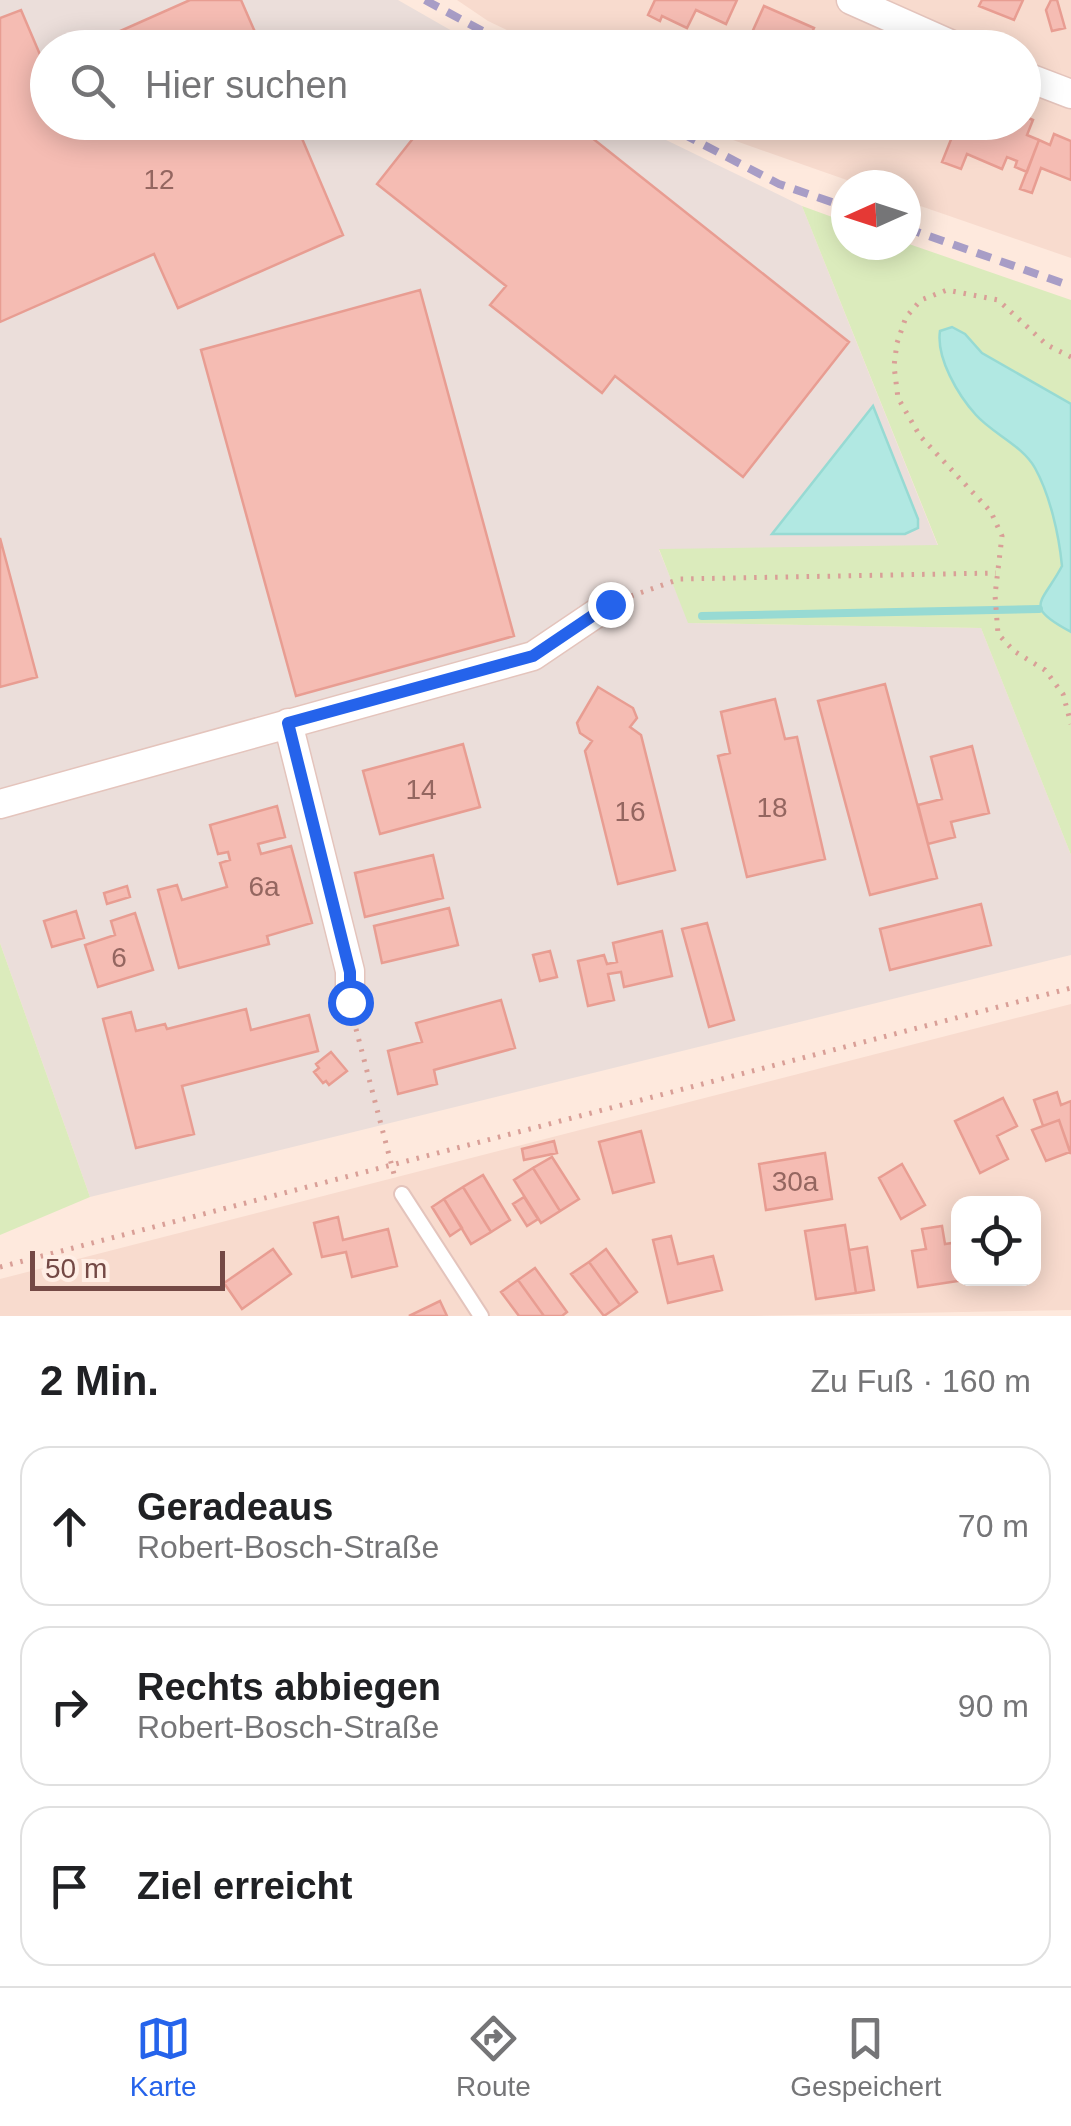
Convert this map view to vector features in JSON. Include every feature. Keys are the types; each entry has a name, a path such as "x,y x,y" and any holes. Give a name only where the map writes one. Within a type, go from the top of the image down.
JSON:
{"street":[{"path":"851,0 918,30"},
{"path":"1041,83 1071,94"},
{"path":"0,804 533,656 610,604"},
{"path":"288,723 350,972 350,1002"}],"lane":[{"path":"402,1194 481,1316"}],"path":[{"path":"1071,357 1047,345 998,300 946,290 921,300 906,317 896,343 894,366 898,398 920,436 991,512 1002,536 995,595 998,634 1045,670 1063,694 1071,724"},
{"path":"610,604 680,579 996,573"},
{"path":"0,1267 1071,988"},
{"path":"350,1002 390,1164 402,1194"}],"shaded area":[{"path":"0,0 398,0 450,30 30,30 30,140 666,140 802,206 938,546 659,550 689,623 981,628 1071,855 1071,955 90,1197 0,943"},
{"path":"457,0 1071,0 1071,258 921,206 921,170 831,170 831,174 733,140 1041,140 1041,30 507,30"},
{"path":"1071,1004 1071,1310 754,1316 0,1316 0,1279"}],"green space":[{"path":"802,206 831,217 831,260 921,260 921,248 1071,300 1071,855 981,628 688,623 659,549 938,545"},
{"path":"0,943 90,1197 0,1235"}],"water":[{"path":"952,327 965,334 982,353 1071,404 1071,632 1041,610 1043,597 1062,566 1045,490 1029,460 976,415 956,387 940,342 940,331"},
{"path":"873,406 918,519 918,528 905,534 772,534"}],"building":[{"path":"190,0 241,0 254,30 122,30"},
{"path":"655,0 737,0 726,24 696,10 687,28 662,16 660,21 648,15"},
{"path":"982,0 1023,0 1014,20 979,6"},
{"path":"1051,0 1057,0 1065,28 1052,31 1046,10"},
{"path":"764,6 814,28 813,30 753,30"},
{"path":"21,10 30,31 30,140 303,140 343,235 178,308 154,254 0,322 0,18"},
{"path":"1054,134 1071,141 1071,180 1041,168 1032,193 1020,189 1039,140 1050,145"},
{"path":"412,140 595,140 849,342 743,477 615,376 602,393 490,305 506,286 377,184"},
{"path":"951,140 1039,140 1027,172 1015,167 1017,161 1007,157 1002,169 967,154 961,169 942,162"},
{"path":"420,290 514,636 296,696 201,350"},
{"path":"0,538 37,677 0,687"},
{"path":"885,684 937,878 870,895 818,701"},
{"path":"598,687 633,708 637,718 630,727 641,735 675,870 618,884 585,751 592,741 580,733 577,723"},
{"path":"775,699 785,739 797,737 825,859 747,877 718,756 730,753 721,712"},
{"path":"463,744 480,807 380,834 363,771"},
{"path":"972,746 989,813 951,822 955,837 928,844 918,805 942,799 931,757"},
{"path":"277,806 285,837 258,844 261,854 291,846 312,923 267,936 269,944 179,968 158,890 177,885 182,900 227,887 220,863 230,860 228,852 218,854 210,825"},
{"path":"433,855 443,898 365,917 355,873"},
{"path":"127,886 130,897 107,904 104,893"},
{"path":"981,904 991,945 890,970 880,929"},
{"path":"449,908 458,945 382,963 374,926"},
{"path":"76,911 84,938 52,947 44,921"},
{"path":"135,913 153,970 98,987 85,945 115,935 111,921"},
{"path":"707,923 734,1020 709,1027 682,929"},
{"path":"662,931 672,976 624,987 621,972 608,974 614,1000 588,1006 578,961 604,955 607,964 617,962 613,943"},
{"path":"550,951 557,977 540,981 533,955"},
{"path":"501,1000 515,1048 434,1070 437,1084 398,1094 388,1051 422,1042 416,1023"},
{"path":"246,1009 251,1030 309,1015 318,1051 182,1086 194,1134 136,1148 103,1019 131,1012 136,1031 165,1024 167,1029"},
{"path":"331,1052 347,1071 329,1085 314,1072 319,1068 316,1064"},
{"path":"1057,1092 1061,1105 1071,1101 1071,1154 1059,1120 1043,1126 1034,1100"},
{"path":"1003,1098 1017,1126 997,1136 1008,1159 980,1173 955,1121"},
{"path":"1059,1120 1070,1152 1046,1161 1032,1130"},
{"path":"641,1131 654,1182 613,1193 599,1142"},
{"path":"554,1141 557,1153 524,1160 522,1149"},
{"path":"825,1153 832,1199 766,1210 759,1164"},
{"path":"552,1157 579,1199 560,1211 533,1168"},
{"path":"902,1164 925,1205 901,1219 879,1178"},
{"path":"533,1168 560,1211 541,1223 514,1180"},
{"path":"483,1175 510,1220 491,1232 463,1187"},
{"path":"463,1187 491,1232 471,1244 444,1199"},
{"path":"524,1197 538,1219 527,1226 513,1204"},
{"path":"444,1199 462,1228 450,1236 432,1207"},
{"path":"338,1217 343,1240 388,1229 397,1266 352,1277 346,1252 322,1257 314,1223"},
{"path":"845,1225 856,1293 816,1299 805,1231"},
{"path":"942,1226 945,1244 951,1243 951,1282 918,1287 912,1251 926,1249 922,1229"},
{"path":"671,1236 678,1264 713,1256 722,1290 668,1303 653,1240"},
{"path":"867,1247 874,1290 856,1293 849,1250"},
{"path":"273,1249 291,1274 242,1309 224,1283"},
{"path":"606,1249 637,1292 620,1305 589,1262"},
{"path":"589,1262 620,1305 604,1316 571,1274"},
{"path":"535,1268 567,1312 562,1316 544,1316 518,1280"},
{"path":"518,1280 544,1316 519,1316 501,1292"},
{"path":"440,1301 447,1316 409,1316"}],"waterway":[{"path":"702,616 1039,609"}],"railway":[{"path":"425,0 481,30"},
{"path":"695,140 779,184 831,202"},
{"path":"921,233 1071,286"}],"route":[{"path":"350,1002 350,972 288,723 533,656 610,604"}]}
